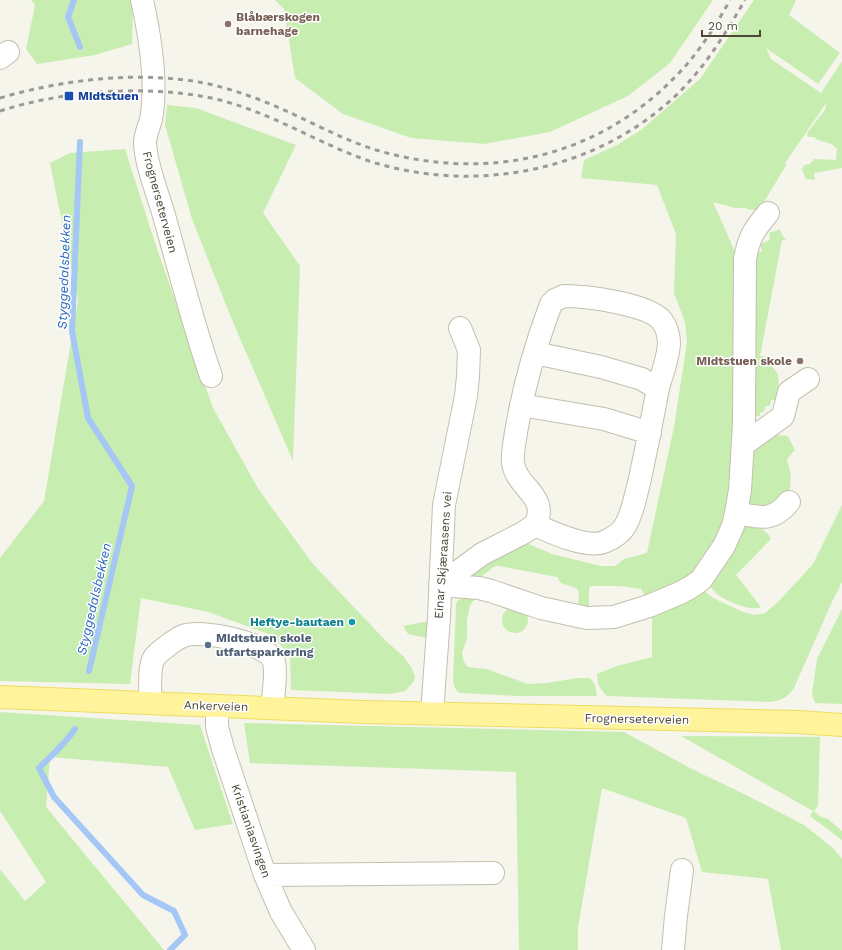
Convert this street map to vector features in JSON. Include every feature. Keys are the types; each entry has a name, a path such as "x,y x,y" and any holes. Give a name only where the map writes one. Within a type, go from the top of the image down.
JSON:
{"main road":[{"name":"Ankerveien","path":"0,697 432,714"},
{"name":"Frognerseterveien","path":"432,714 798,722 842,725"}],"street":[{"name":"Frognerseterveien","path":"142,0 153,69 152,115 146,131 145,142 147,156 210,376"},
{"path":"440,585 485,589 541,608 587,618 614,617 658,603 680,593 701,580 724,546 736,513 740,490 743,445 745,259 748,241 757,226 768,213"},
{"path":"440,585 482,554 523,534 535,525 538,518 539,512 537,500 517,475 513,464 521,405 535,353 551,304 555,300 564,296 575,296 638,307 655,315 661,320 668,334 668,353 658,389 650,433 630,516 622,530 612,538 599,544 573,540 557,535 535,525"},
{"name":"Einar Skjæraasens vei","path":"432,714 444,505 464,408 468,377 469,350 460,328"},
{"path":"535,353 601,367 642,379 658,389"},
{"path":"743,445 783,416 789,392 808,379"},
{"path":"521,405 604,419 650,433"},
{"path":"736,513 756,517 767,517 779,512 789,502"},
{"path":"150,703 151,666 154,657 174,641 184,636 202,633 254,645 262,649 270,656 274,662 272,708"},
{"name":"Kristianiasvingen","path":"217,706 217,727 223,749 265,875 281,912 304,950"},
{"path":"673,950 682,870"},
{"path":"265,875 493,873"}],"green space":[{"path":"31,0 133,0 132,44 95,55 37,64 26,49 35,5"},
{"path":"275,0 713,0 670,63 628,96 550,132 484,144 411,138 343,114 295,78 284,9"},
{"path":"754,0 796,0 789,15 840,53 818,84 766,48 771,59 821,93 842,61 842,168 814,173 815,180 806,179 802,170 804,165 810,164 814,159 836,160 837,149 834,146 814,137 808,137 807,133 825,110 827,102 785,163 785,167 761,207 755,210 750,210 746,208 735,208 713,202 740,263 734,306 733,367 736,368 731,512 700,570 647,600 641,589 620,586 591,586 589,588 589,606 582,606 578,603 579,592 576,588 561,583 557,577 499,566 495,566 481,577 471,576 469,574 524,542 552,554 601,566 615,566 624,559 647,553 674,427 687,342 685,322 674,293 676,234 657,185 581,178 584,160 617,145 641,130 700,79"},
{"path":"167,105 196,108 296,145 263,213 300,266 293,461 232,320 192,219 165,125"},
{"path":"125,149 155,243 213,408 259,490 313,564 386,641 404,657 411,667 415,676 414,681 405,691 389,694 291,690 290,655 271,635 208,612 141,598 130,684 0,681 0,558 44,501 78,300 50,163 70,153"},
{"path":"780,229 786,240 782,240 760,356 769,357 771,365 778,374 779,400 771,400 770,406 765,406 764,412 760,412 760,416 755,416 750,256 762,251 760,244 770,240 769,233"},
{"path":"778,433 778,435 788,436 795,450 787,459 791,476 788,495 778,508 750,505 747,502 750,452"},
{"path":"842,505 842,582 794,688 787,696 781,700 769,702 607,696 602,691 598,684 597,674 617,666 652,657 652,617 650,612 701,588 713,598 741,611 754,615 765,613 778,602 813,564"},
{"path":"747,524 761,528 771,539 736,575 761,607 757,608 745,607 726,600 717,594 709,584 740,527"},
{"path":"466,597 475,599 470,605 467,620 467,638 462,653 464,662 468,667 487,669 528,684 588,678 591,679 595,685 597,696 518,696 459,693 453,682 456,604 458,600"},
{"path":"515,607 524,611 528,620 524,629 515,633 506,629 502,620 506,611"},
{"path":"842,609 842,704 815,703 812,694 817,659"},
{"path":"429,621 427,638 408,634 403,626"},
{"path":"0,712 200,725 233,824 195,830 168,767 50,757 46,807 164,950 0,950 0,869 25,901 46,882 0,811"},
{"path":"244,723 624,732 692,769 804,825 834,849 842,859 842,950 781,950 768,879 702,872 686,818 602,788 578,927 578,950 519,950 516,772 250,763"},
{"path":"681,736 820,737 818,806 814,811 821,817 828,819 842,831 842,840 810,816 813,811"}],"waterway":[{"name":"Styggedalsbekken","path":"74,0 68,17 80,47"},
{"name":"Styggedalsbekken","path":"80,142 72,331 88,418 132,486 89,671"},
{"name":"Styggedalsbekken","path":"75,729 63,745 39,768 54,797 143,895 174,911 185,935 170,950"}],"railway":[{"path":"0,98 51,86 104,79 131,77 183,80 219,86 256,98 340,136 376,150 417,159 458,164 498,163 537,156 575,144 611,127 645,104 676,76 692,59 730,0"},
{"path":"0,111 49,99 102,92 156,91 181,93 228,102 249,109 329,145 369,161 408,171 448,176 488,175 528,170 567,160 604,145 639,125 671,100 693,78 702,66 721,40 745,0"}],"place":[{"name":"Blåbærskogen barnehage","path":"228,24"},
{"name":"Midtstuen","path":"69,96"},
{"name":"Midtstuen skole","path":"800,361"},
{"name":"Heftye-bautaen","path":"352,622"},
{"name":"Midtstuen skole utfartsparkering","path":"208,645"}]}
